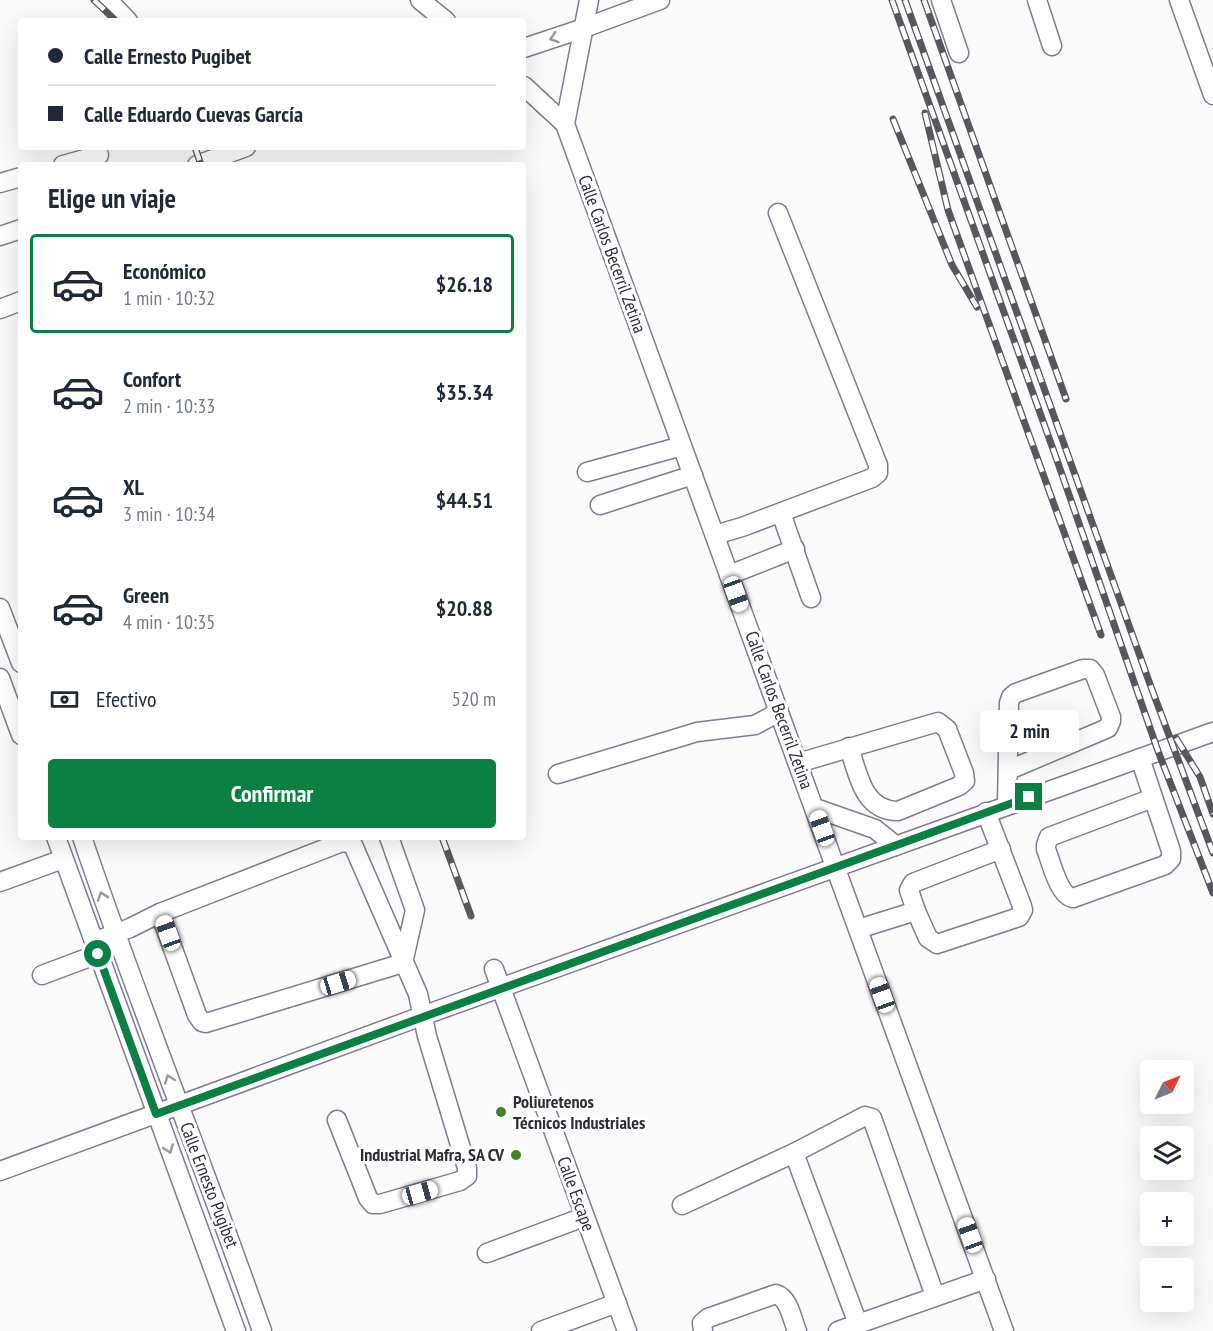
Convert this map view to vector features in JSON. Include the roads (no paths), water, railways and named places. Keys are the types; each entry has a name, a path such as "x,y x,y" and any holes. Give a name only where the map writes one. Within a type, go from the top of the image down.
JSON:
{"street":[{"path":"108,0 125,18"},
{"path":"420,0 442,18"},
{"path":"565,124 589,0"},
{"path":"526,47 660,0"},
{"path":"942,0 958,53"},
{"path":"1037,0 1052,46"},
{"path":"1179,0 1213,95"},
{"name":"Calle Carlos Becerril Zetina","path":"526,88 565,124 1004,1331"},
{"path":"205,162 238,150"},
{"path":"74,162 99,155"},
{"path":"0,183 18,178"},
{"path":"715,535 781,513 872,478 878,469 778,213"},
{"path":"0,236 18,230"},
{"path":"0,309 18,302"},
{"path":"587,472 682,446"},
{"path":"600,505 693,475"},
{"path":"781,513 810,598"},
{"path":"729,575 795,549"},
{"path":"0,609 18,655"},
{"path":"1007,805 1011,697 1016,693 1083,669 1094,671 1111,717 1108,728 1009,770"},
{"path":"0,678 16,706"},
{"path":"558,774 697,732 755,725 779,712"},
{"path":"798,763 849,747 934,723 941,723 947,729 965,781 959,786 898,811 890,811 880,808 865,793 849,747"},
{"path":"0,1171 422,1016 1213,732"},
{"path":"1140,758 1171,851 1172,855 1168,863 1073,898 1067,896 1062,890 1046,849 1049,837 1153,798"},
{"path":"814,808 875,829 896,846"},
{"path":"986,812 1001,849 1023,910 1019,917 937,944 928,938 909,890 913,883 1001,849"},
{"name":"Calle Ernesto Pugibet","path":"57,840 236,1331"},
{"name":"Calle Ernesto Pugibet","path":"83,840 115,934 178,1105 204,1168 262,1331"},
{"path":"390,840 415,910 403,963"},
{"path":"42,975 96,948 115,934 160,913 346,842 350,843 356,849 418,994 422,1016 468,1172 464,1179 380,1204 373,1204 368,1198 336,1120"},
{"path":"0,882 63,859"},
{"path":"858,929 916,911"},
{"path":"160,913 197,1015 202,1022 206,1023 403,963"},
{"name":"Calle Escape","path":"494,969 627,1331"},
{"path":"682,1205 794,1153 865,1116 872,1118 935,1296"},
{"path":"794,1153 858,1324"},
{"path":"179,1176 204,1168"},
{"path":"487,1254 584,1217"},
{"path":"204,1244 228,1234"},
{"path":"838,1331 986,1279"},
{"path":"225,1303 249,1294"},
{"path":"703,1331 702,1323 708,1318 776,1294 780,1294 785,1300 797,1331"},
{"path":"541,1331 617,1303"}],"railway":[{"path":"94,0 113,18"},
{"path":"892,0 1058,463 1158,751 1213,893"},
{"path":"905,0 1151,687 1213,853"},
{"path":"924,0 1066,399"},
{"path":"925,113 948,210 1101,635"},
{"path":"893,119 952,265 977,307"},
{"path":"196,150 200,162"},
{"path":"1176,738 1200,777 1213,814"},
{"path":"443,840 471,916"}],"place":[{"name":"Poliuretenos Técnicos Industriales","path":"501,1112"},
{"name":"Industrial Mafra, SA CV","path":"516,1155"}]}
